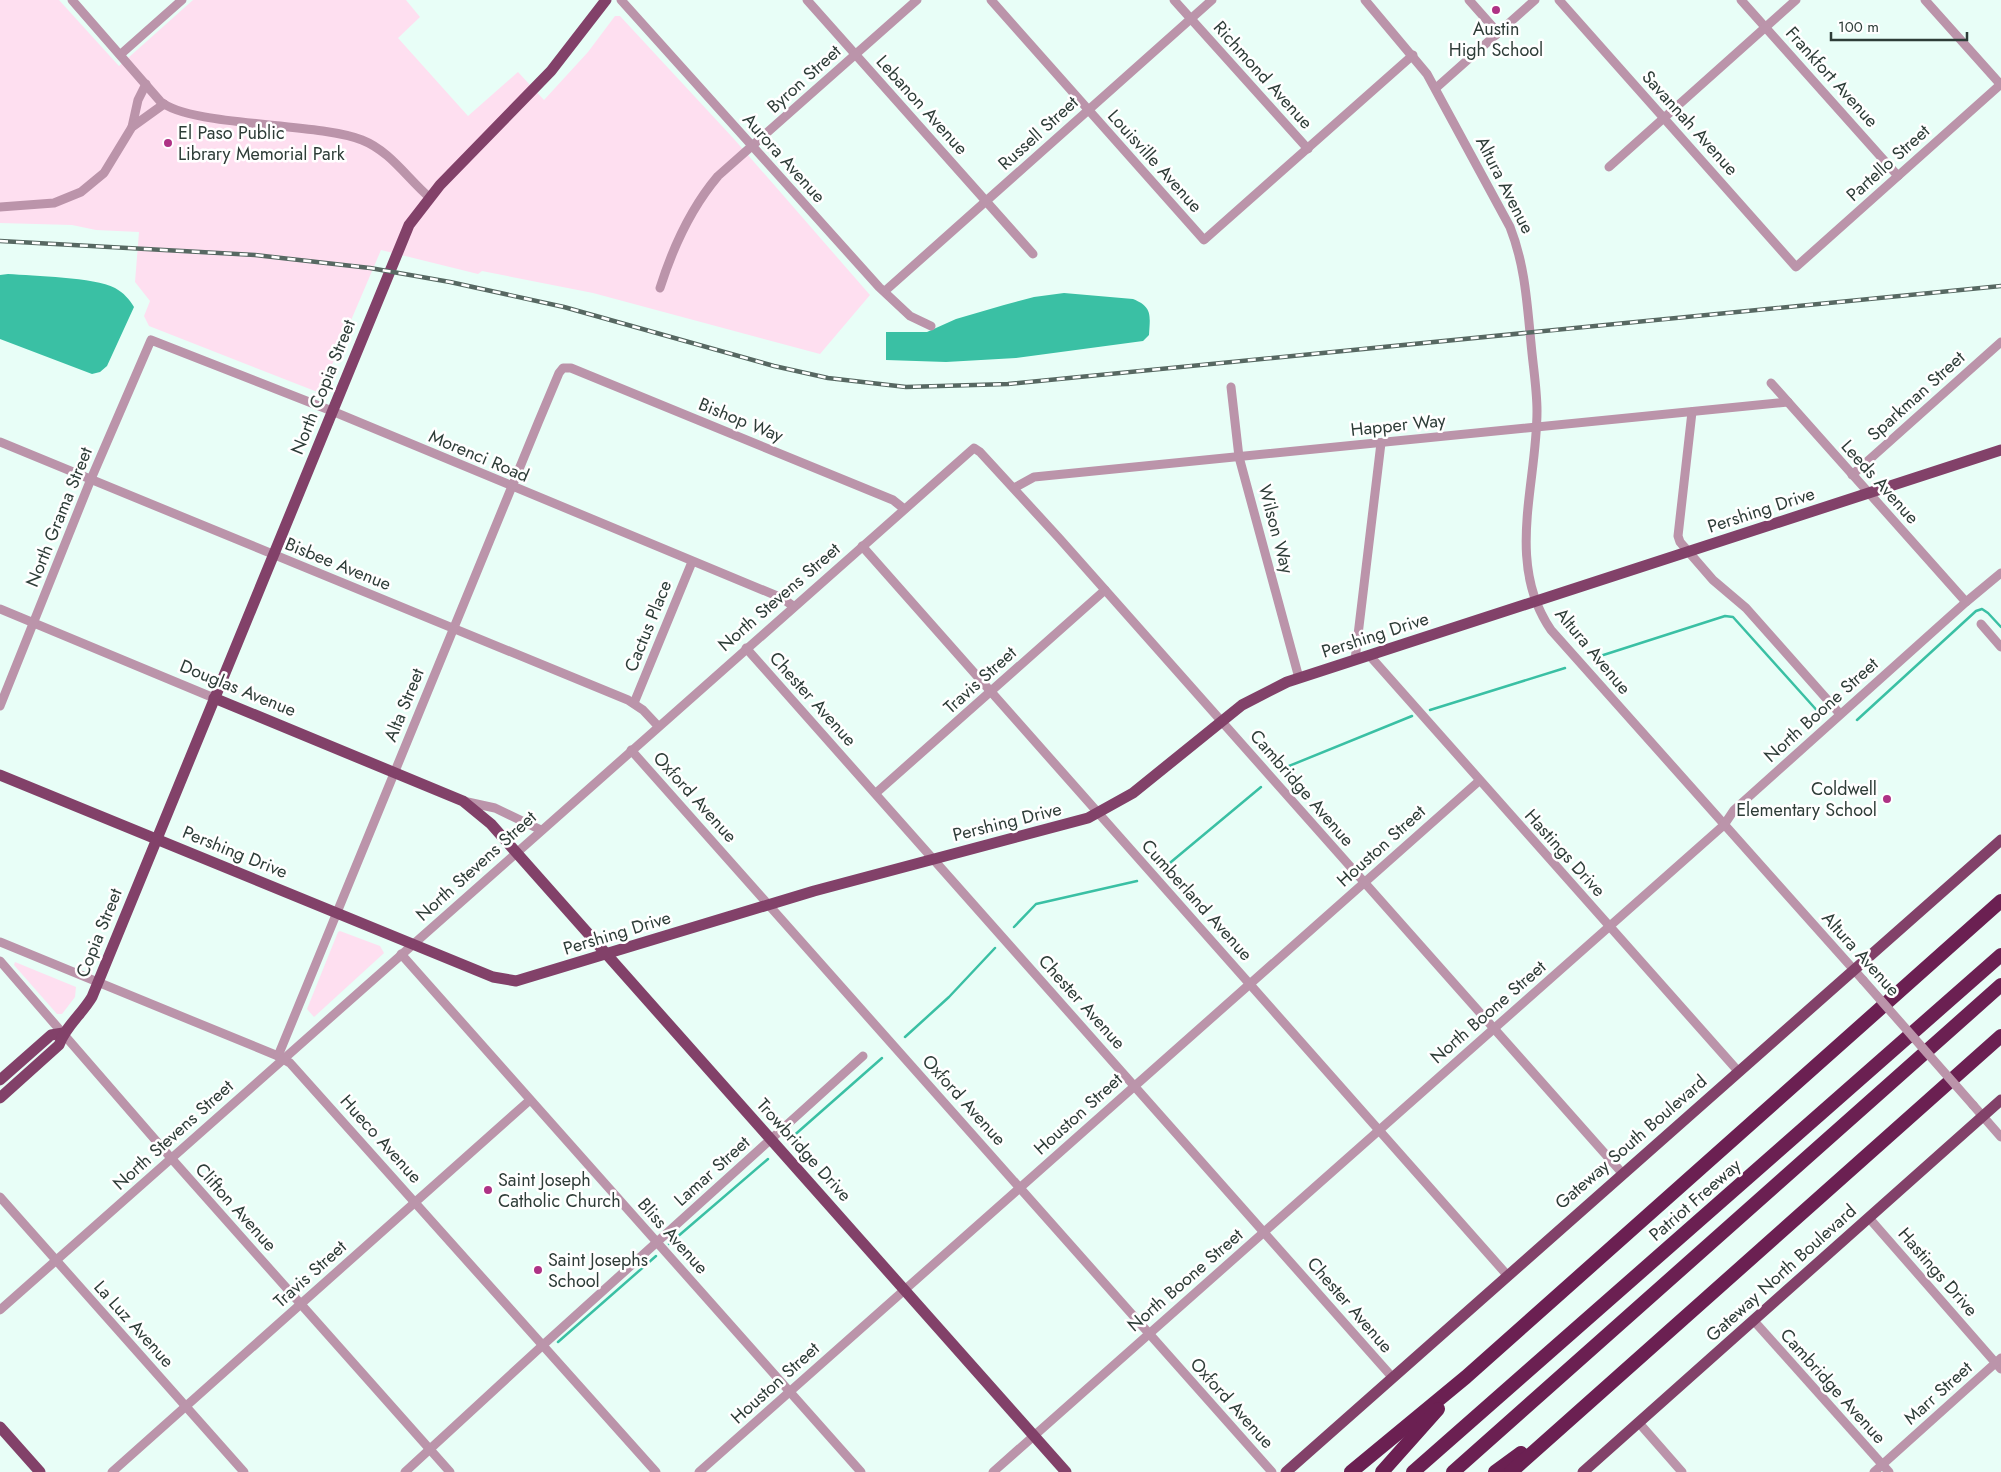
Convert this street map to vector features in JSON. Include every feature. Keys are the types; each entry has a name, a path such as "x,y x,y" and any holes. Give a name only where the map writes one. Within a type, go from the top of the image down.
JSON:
{"highway":[{"path":"1353,1472 1466,1377 2001,901"},
{"name":"Patriot Freeway","path":"1413,1472 2001,955"},
{"path":"1453,1472 2001,985"},
{"path":"1511,1472 2001,1036"},
{"path":"1382,1472 1466,1377"},
{"path":"1495,1472 1531,1445 1547,1441"}],"main road":[{"name":"North Copia Street","path":"156,839 403,236 413,217 429,197 551,71 606,0"},
{"name":"Pershing Drive","path":"0,775 504,980 530,978 769,905 933,859 1067,826 1099,814 1133,793 1222,721 1260,695 1299,678 2001,450"},
{"name":"Douglas Avenue","path":"214,698 463,801 491,824 516,852"},
{"name":"Copia Street","path":"0,1098 59,1045 63,1033 85,1009 98,982 156,839"},
{"name":"Gateway South Boulevard","path":"1286,1472 2001,840"},
{"name":"Trowbridge Drive","path":"516,852 1066,1472"},
{"name":"Copia Street","path":"0,1080 51,1035 63,1033"},
{"name":"Gateway North Boulevard","path":"1583,1472 2001,1100"},
{"path":"0,1427 40,1472"}],"street":[{"path":"72,0 164,104 186,112 213,118 340,134 371,144 387,156 429,197"},
{"path":"121,54 182,0"},
{"name":"Aurora Avenue","path":"621,0 878,287 885,291 910,316 932,326"},
{"name":"Lebanon Avenue","path":"807,0 1034,254"},
{"name":"Byron Street","path":"660,288 668,262 691,212 718,176 917,0"},
{"name":"Louisville Avenue","path":"991,0 1204,240 1308,149"},
{"name":"Richmond Avenue","path":"1174,0 1308,149"},
{"name":"Russell Street","path":"885,291 1212,0"},
{"name":"Altura Avenue","path":"1366,0 1413,55 1436,88 1510,228 1518,248 1524,277 1537,400 1526,542 1526,569 1542,618 2001,1137"},
{"path":"1469,0 1492,26 1496,35"},
{"path":"1436,88 1535,0"},
{"name":"Savannah Avenue","path":"1559,0 1796,267"},
{"name":"Frankfort Avenue","path":"1742,0 1898,176"},
{"path":"1609,166 1796,0"},
{"path":"1925,0 2001,84"},
{"path":"1308,149 1413,55"},
{"path":"0,207 54,203 81,192 104,173 132,127 138,100 146,84"},
{"name":"Partello Street","path":"1796,267 2001,84"},
{"path":"132,127 164,104"},
{"name":"Morenci Road","path":"151,340 332,411 512,488 782,598 793,606"},
{"name":"North Grama Street","path":"0,706 91,480 151,340"},
{"name":"Sparkman Street","path":"1852,475 2001,342"},
{"name":"Alta Street","path":"281,1057 394,772 559,373 563,368"},
{"name":"Bishop Way","path":"563,368 571,368 893,500 903,508"},
{"name":"Leeds Avenue","path":"1771,383 1966,602"},
{"name":"Wilson Way","path":"1232,387 1239,457 1299,678"},
{"name":"Happer Way","path":"1014,488 1034,477 1788,402"},
{"path":"1692,412 1678,536 1688,552 1713,580 1746,608 1840,714"},
{"name":"Bisbee Avenue","path":"0,442 634,703 658,726"},
{"path":"1355,660 1381,443"},
{"name":"North Stevens Street","path":"0,1310 281,1057 401,954 903,508 974,448"},
{"name":"Cambridge Avenue","path":"974,448 1014,488 1623,1174"},
{"name":"Cumberland Avenue","path":"862,546 1508,1276"},
{"name":"Cactus Place","path":"634,703 692,562"},
{"name":"North Boone Street","path":"993,1472 1724,825 1734,810 1966,602 2001,573"},
{"name":"Travis Street","path":"876,793 1105,590"},
{"name":"Douglas Avenue","path":"0,609 214,698"},
{"path":"1981,624 2001,647"},
{"name":"Chester Avenue","path":"746,648 1393,1378"},
{"name":"Hastings Drive","path":"1369,655 1738,1071"},
{"name":"Oxford Avenue","path":"632,750 1272,1472"},
{"name":"Houston Street","path":"699,1472 1479,781"},
{"name":"Douglas Avenue","path":"463,801 495,808 541,830"},
{"name":"Hueco Avenue","path":"0,942 281,1057 298,1069 656,1472"},
{"name":"Bliss Avenue","path":"401,954 861,1472"},
{"name":"Clifton Avenue","path":"0,961 171,1158 450,1472"},
{"name":"Lamar Street","path":"405,1472 863,1056"},
{"name":"Travis Street","path":"112,1472 530,1100"},
{"name":"La Luz Avenue","path":"0,1197 244,1472"},
{"name":"Hastings Drive","path":"1869,1218 1999,1363"},
{"name":"Cambridge Avenue","path":"1754,1321 1885,1468"},
{"name":"Marr Street","path":"1874,1472 1885,1468 1999,1363"},
{"path":"1639,1423 1682,1472"}],"shaded area":[{"path":"0,0 59,0 119,66 193,0 406,0 420,17 398,38 468,116 518,72 544,100 588,52 615,16 620,16 734,139 870,295 820,354 593,293 482,271 478,274 381,250 320,393 149,326 144,316 150,301 135,282 139,232 96,230 72,225 0,223"},
{"path":"8,274 93,281 115,288 124,294 134,307 107,366 100,372 92,374 0,339 0,275"},
{"path":"1064,293 1133,299 1144,305 1149,313 1149,335 1143,341 1016,358 946,362 886,360 886,332 927,332 956,319 1004,305 1034,297"},
{"path":"340,931 380,946 384,953 314,1017 307,1009"},
{"path":"15,962 76,987 75,997 62,1014 57,1014 14,965"}],"waterway":[{"path":"1857,720 1976,611 1982,609 2001,627"},
{"path":"1594,658 1725,616 1733,617 1821,715"},
{"path":"1430,710 1565,668"},
{"path":"1284,768 1412,716"},
{"path":"1165,867 1261,787"},
{"path":"1014,927 1036,904 1137,881"},
{"path":"905,1037 949,997 995,948"},
{"path":"790,1139 882,1058"},
{"path":"669,1244 768,1159"},
{"path":"558,1342 656,1256"}],"railway":[{"path":"0,241 255,255 370,268 450,282 564,307 774,366 828,378 906,387 1008,384 2001,286"}],"place":[{"name":"Austin High School","path":"1496,10"},
{"name":"El Paso Public Library Memorial Park","path":"168,143"},
{"name":"Coldwell Elementary School","path":"1887,799"},
{"name":"Saint Joseph Catholic Church","path":"488,1190"},
{"name":"Saint Josephs School","path":"538,1270"}]}
